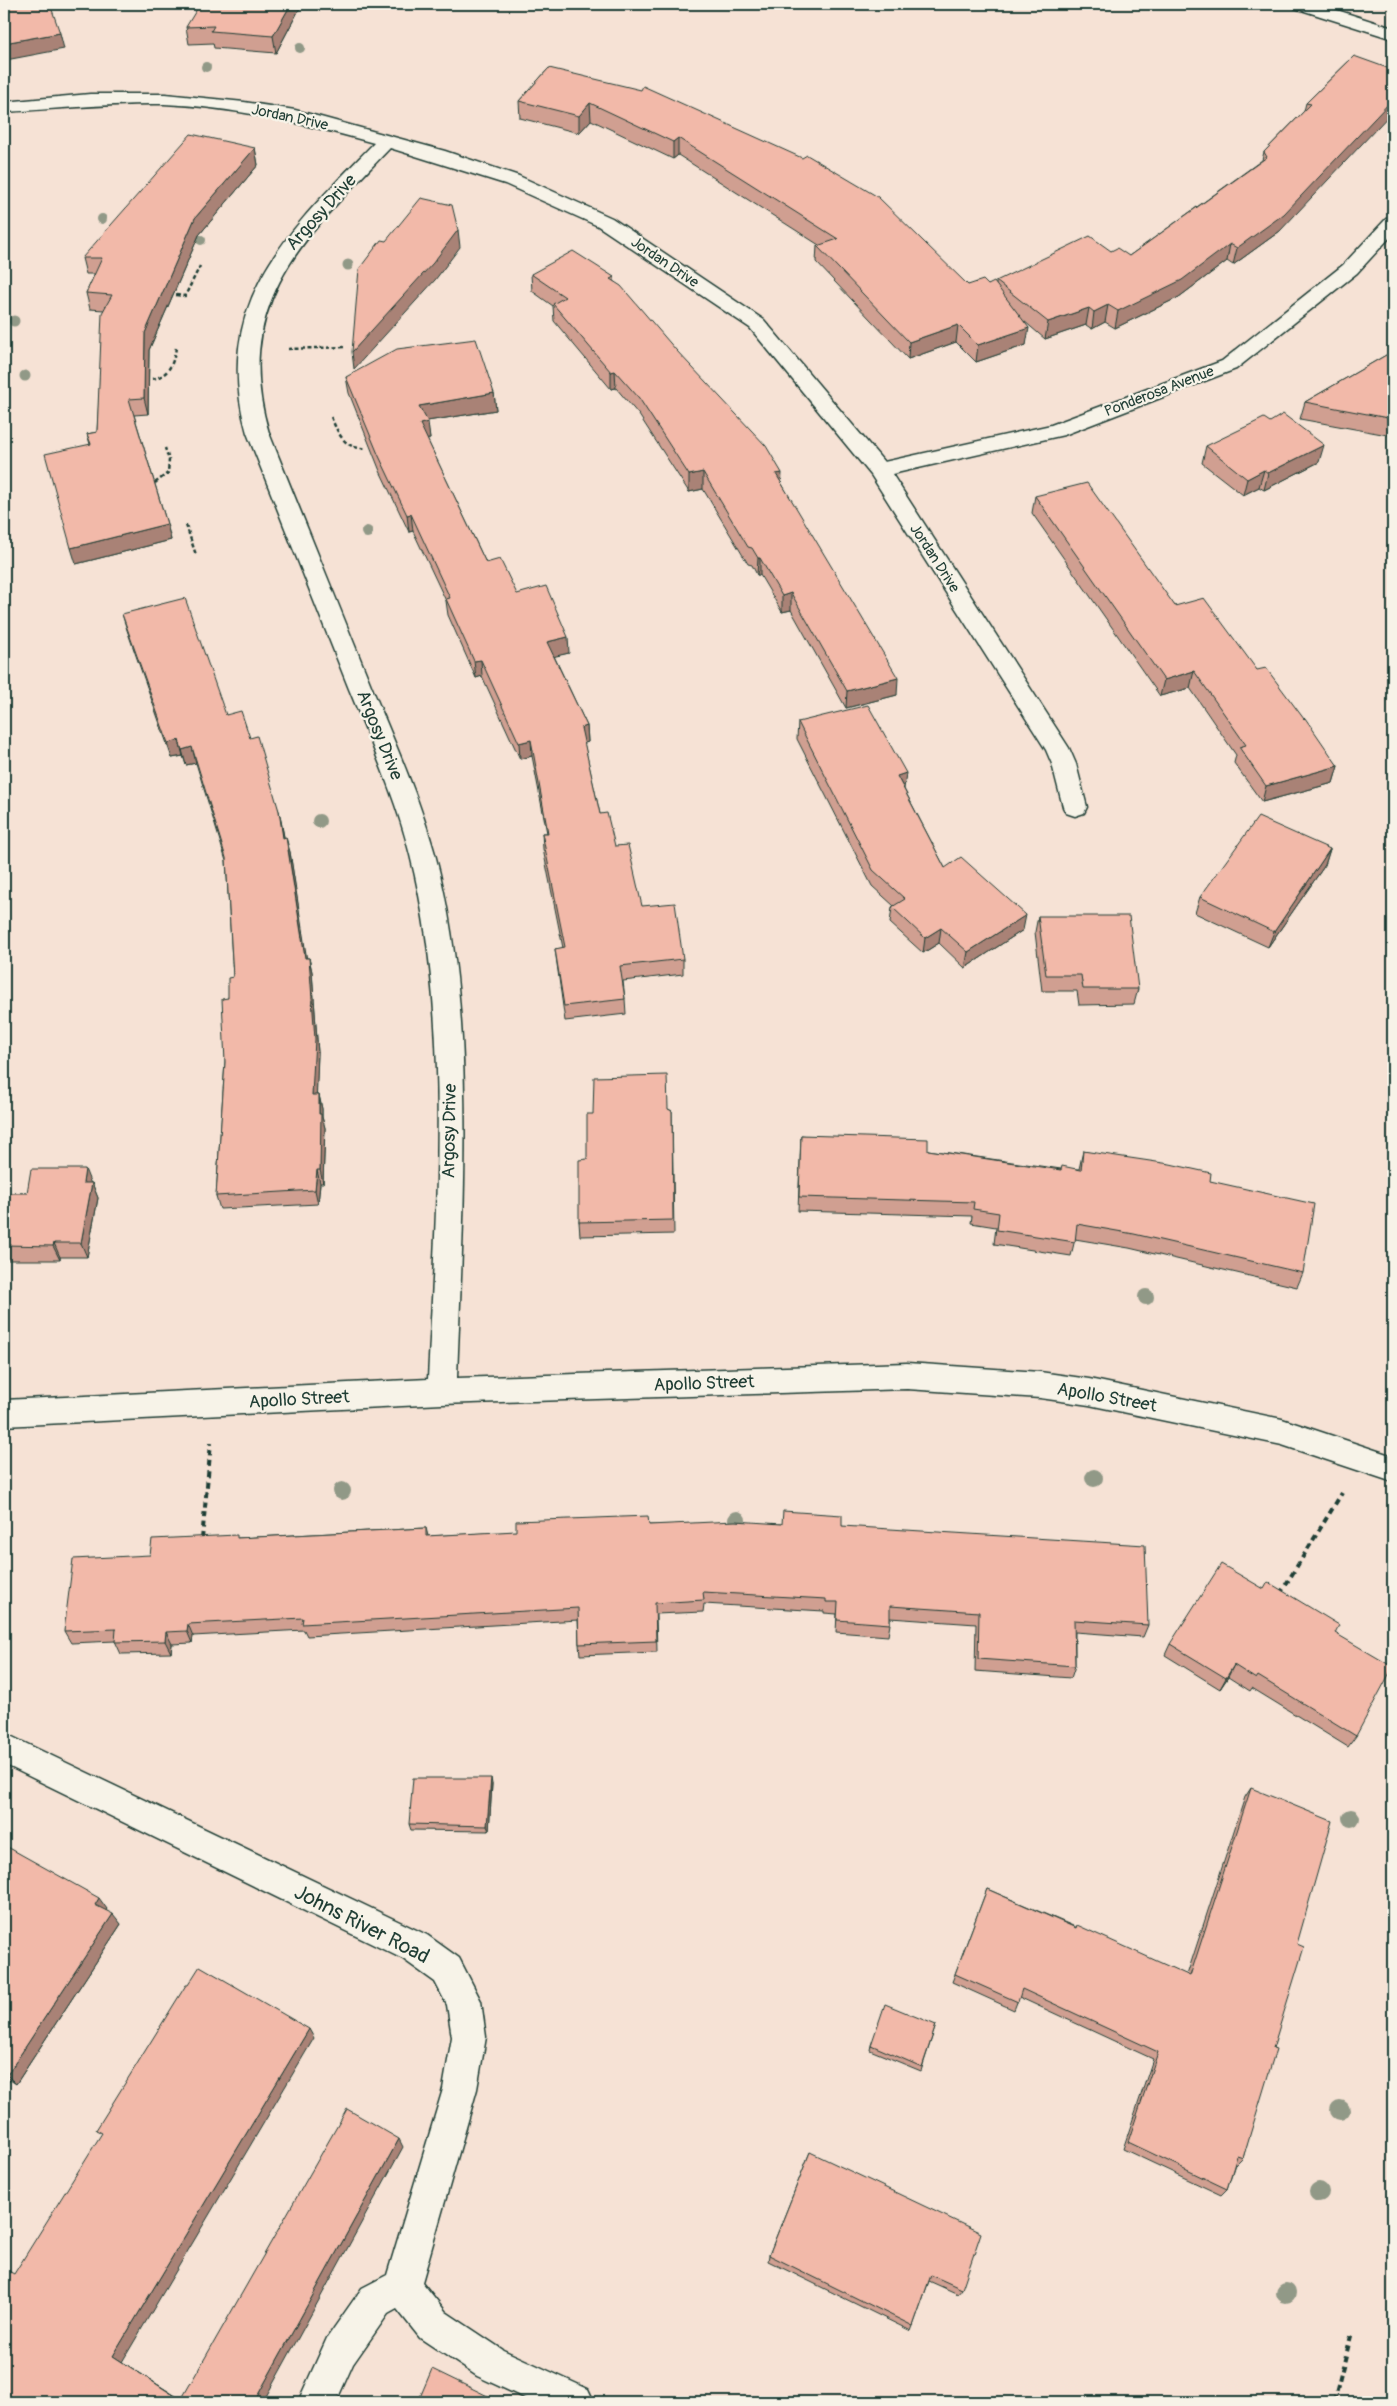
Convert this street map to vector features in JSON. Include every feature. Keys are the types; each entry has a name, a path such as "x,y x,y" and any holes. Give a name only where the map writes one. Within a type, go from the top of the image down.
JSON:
{"street":[{"path":"1301,4 1393,34"},
{"name":"Jordan Drive","path":"4,107 122,98 207,102 295,116 438,155 512,180 605,222 757,324 879,470 1057,748 1064,764 1075,807"},
{"name":"Argosy Drive","path":"386,141 302,230 272,274 259,306 247,351 247,379 250,404 258,433 409,808 419,838 434,906 448,1012 450,1060 442,1391"},
{"name":"Ponderosa Avenue","path":"879,470 1057,430 1229,365 1350,269 1393,223"},
{"name":"Apollo Street","path":"4,1412 215,1404 442,1391 907,1376 976,1380 1089,1392 1282,1432 1393,1468"},
{"name":"Johns River Road","path":"4,1748 415,1947 447,1970 464,2000 469,2037 460,2089 402,2287"},
{"path":"317,2402 340,2351 375,2301 402,2287 433,2325 490,2363 575,2402"}],"path":[{"path":"176,295 185,296 200,266"},
{"path":"247,351 345,347"},
{"path":"152,379 164,377 167,374 176,348"},
{"path":"331,417 342,442 354,449 367,448"},
{"path":"155,483 168,473 170,460 165,448"},
{"path":"186,525 196,555"},
{"path":"202,1542 215,1404"},
{"path":"1279,1595 1340,1498 1358,1456"},
{"path":"1334,2402 1352,2332"}],"building":[{"path":"4,4 50,4 60,33 4,43"},
{"path":"200,4 291,4 273,36 211,31 214,26 186,27"},
{"path":"1354,56 1393,70 1393,99 1284,214 1237,248 1230,244 1182,280 1118,311 1108,305 1094,312 1089,308 1048,322 996,281 1090,236 1111,251 1117,248 1129,256 1267,157 1264,152 1311,104 1306,103"},
{"path":"549,68 641,90 643,86 802,158 807,155 878,197 968,285 983,280 988,285 994,282 1029,328 978,345 958,325 909,342 817,246 838,239 678,138 673,142 590,103 579,116 519,101"},
{"path":"191,134 255,148 195,218 145,333 144,398 129,399 167,524 71,548 45,454 91,444 87,434 97,432 102,313 112,295 86,293 102,258 82,258"},
{"path":"421,198 452,205 458,230 433,263 352,352 359,269 381,240 386,241"},
{"path":"573,251 614,277 610,279 621,286 676,350 766,446 782,473 776,474 898,678 847,691 791,593 782,596 760,558 758,558 752,548 748,547 703,472 689,475 639,398 615,371 611,372 553,304 565,297 531,274"},
{"path":"476,339 494,393 419,406 428,422 420,424 486,563 500,559 517,594 546,586 568,637 547,642 587,726 581,728 600,814 607,813 615,846 628,845 642,906 675,903 683,959 620,966 625,999 564,1006 555,949 565,947 542,833 548,833 531,740 519,743 481,660 474,661 446,599 450,598 411,514 407,515 378,454 346,377 397,349"},
{"path":"1393,351 1393,419 1305,402"},
{"path":"1283,414 1324,445 1268,473 1264,470 1247,479 1206,446 1264,418 1270,422"},
{"path":"1087,483 1175,606 1204,598 1257,670 1266,668 1305,718 1338,766 1266,786 1239,747 1246,745 1194,671 1164,680 1035,496"},
{"path":"185,598 226,715 241,711 250,738 257,736 279,811 283,838 286,837 305,958 309,958 315,1039 312,1095 319,1095 319,1114 321,1114 320,1170 317,1170 315,1190 216,1196 225,1062 222,999 228,998 228,978 233,977 226,858 192,747 182,750 179,740 168,743 122,614"},
{"path":"868,705 906,773 897,776 945,868 961,857 1026,915 968,952 941,928 925,938 892,907 905,899 873,870 798,722"},
{"path":"1258,817 1330,849 1274,932 1200,897"},
{"path":"1038,916 1129,916 1138,989 1083,989 1081,975 1046,975"},
{"path":"667,1075 668,1109 672,1111 673,1220 579,1222 579,1160 587,1159 587,1114 593,1114 594,1077"},
{"path":"801,1135 928,1139 928,1150 1061,1170 1062,1166 1081,1170 1083,1151 1170,1164 1211,1173 1210,1181 1314,1204 1303,1273 1134,1234 1077,1224 1075,1242 997,1230 999,1213 973,1209 974,1202 799,1197"},
{"path":"31,1169 85,1169 83,1183 92,1183 81,1243 54,1243 53,1246 4,1245 4,1193 27,1193"},
{"path":"783,1511 842,1515 842,1526 1145,1545 1148,1625 1074,1620 1075,1666 978,1659 979,1612 890,1606 890,1624 837,1620 838,1602 826,1602 826,1599 703,1592 704,1600 655,1603 656,1641 579,1644 578,1608 302,1624 303,1618 188,1624 187,1631 166,1632 165,1641 115,1642 116,1629 64,1631 73,1559 150,1555 152,1539 237,1535 237,1538 426,1528 426,1536 516,1531 516,1521 648,1516 649,1525 735,1521 782,1524"},
{"path":"1221,1564 1264,1589 1268,1582 1339,1625 1335,1633 1393,1667 1356,1736 1258,1676 1256,1679 1234,1665 1226,1678 1170,1644"},
{"path":"413,1778 491,1778 487,1826 409,1824"},
{"path":"1251,1788 1332,1821 1297,1944 1304,1947 1273,2048 1276,2049 1243,2158 1237,2156 1227,2189 1128,2142 1158,2052 1022,1989 1018,2002 955,1974 987,1889 1076,1928 1077,1925 1190,1976"},
{"path":"4,1845 99,1898 95,1905 113,1914 7,2075 4,2073"},
{"path":"200,1966 309,2029 113,2356 181,2400 347,2109 399,2139 254,2402 4,2402 4,2271 5,2269 14,2274 102,2133 96,2130 186,1985 188,1985"},
{"path":"885,2004 936,2025 922,2067 871,2045"},
{"path":"810,2152 981,2233 962,2289 931,2275 913,2326 769,2255"},
{"path":"432,2369 500,2402 418,2402"}]}
